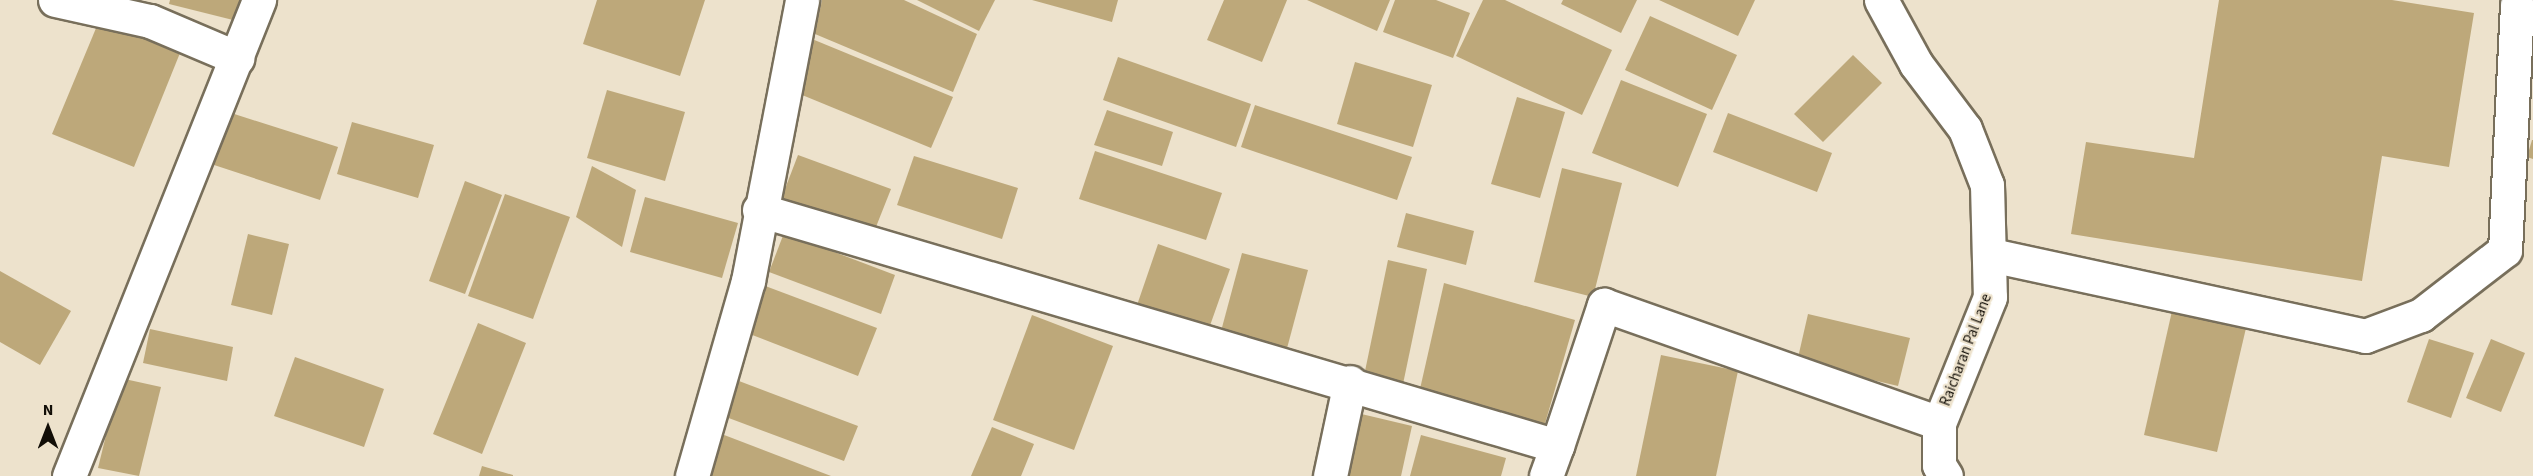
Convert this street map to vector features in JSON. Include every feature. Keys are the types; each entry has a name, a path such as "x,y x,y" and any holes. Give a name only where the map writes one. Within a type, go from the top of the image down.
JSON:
{"street":[{"path":"56,0 154,10 237,58"},
{"path":"69,476 259,0"},
{"path":"692,476 748,281 759,210 802,0"},
{"name":"Raicharan Pal Lane","path":"1881,0 1916,64 1965,129 1986,185 1991,255 1990,297 1939,423 1939,465 1946,476"},
{"path":"1991,255 2365,336 2421,315 2505,250 2517,5"},
{"path":"759,210 1350,382 1552,461 1604,305 1939,423"},
{"path":"1330,476 1350,382"}],"building":[{"path":"170,0 248,0 237,21 169,4"},
{"path":"597,0 705,0 680,76 583,44"},
{"path":"822,0 904,0 977,34 953,92 815,34"},
{"path":"917,0 995,0 979,31"},
{"path":"1032,0 1118,0 1112,22"},
{"path":"1224,0 1287,0 1262,62 1207,40"},
{"path":"1307,0 1390,0 1377,31"},
{"path":"1395,0 1436,0 1470,13 1453,58 1383,32"},
{"path":"1483,0 1505,0 1612,50 1582,115 1456,56"},
{"path":"1563,0 1637,0 1621,33 1561,4"},
{"path":"1659,0 1755,0 1738,36"},
{"path":"2219,0 2392,0 2474,13 2449,167 2382,156 2362,281 2071,234 2086,142 2194,158"},
{"path":"1650,16 1737,55 1712,110 1625,70"},
{"path":"99,21 180,53 134,167 52,134"},
{"path":"812,39 953,97 931,148 790,90"},
{"path":"1853,55 1882,83 1823,142 1794,114"},
{"path":"1118,57 1251,104 1236,147 1103,100"},
{"path":"1355,62 1432,85 1413,147 1337,124"},
{"path":"1621,80 1707,114 1678,187 1592,153"},
{"path":"607,90 685,112 665,181 587,158"},
{"path":"1517,97 1565,112 1540,198 1491,184"},
{"path":"1255,105 1412,157 1397,200 1241,147"},
{"path":"1107,110 1173,132 1162,166 1094,145"},
{"path":"225,111 338,147 320,200 208,163"},
{"path":"1728,113 1832,153 1817,192 1713,152"},
{"path":"352,122 434,145 418,198 337,174"},
{"path":"2533,140 2533,159 2527,157"},
{"path":"1095,151 1222,193 1206,240 1079,199"},
{"path":"798,155 891,189 872,237 780,202"},
{"path":"914,156 1018,188 1002,239 897,205"},
{"path":"592,166 636,190 622,247 576,217"},
{"path":"1562,168 1622,183 1593,297 1534,282"},
{"path":"465,181 502,195 465,294 429,281"},
{"path":"505,194 570,217 533,319 468,296"},
{"path":"645,197 738,223 722,278 630,252"},
{"path":"1406,213 1474,231 1466,265 1397,247"},
{"path":"784,233 895,275 881,314 769,272"},
{"path":"248,234 289,244 272,315 231,305"},
{"path":"1158,244 1230,269 1207,334 1136,308"},
{"path":"1242,253 1308,270 1286,352 1220,335"},
{"path":"1388,260 1427,269 1403,384 1364,376"},
{"path":"0,271 71,311 40,365 0,342"},
{"path":"1444,283 1575,320 1544,427 1420,389"},
{"path":"760,284 877,328 858,376 742,331"},
{"path":"2172,311 2246,328 2217,452 2144,435"},
{"path":"1808,314 1910,338 1898,386 1797,362"},
{"path":"1032,315 1113,346 1074,450 993,420"},
{"path":"478,323 526,343 482,454 433,434"},
{"path":"150,329 233,347 227,381 143,363"},
{"path":"2429,339 2474,353 2451,418 2407,402"},
{"path":"2491,339 2525,353 2501,412 2466,398"},
{"path":"1661,355 1738,371 1716,476 1636,476"},
{"path":"295,357 384,389 364,447 274,416"},
{"path":"120,378 161,387 139,476 98,468"},
{"path":"739,381 858,426 844,461 726,417"},
{"path":"1353,412 1412,426 1401,476 1339,476"},
{"path":"992,427 1034,444 1021,476 971,476"},
{"path":"719,433 831,476 710,476 703,473"},
{"path":"1421,435 1506,458 1501,476 1410,476"},
{"path":"482,466 513,475 513,476 479,476"}]}
